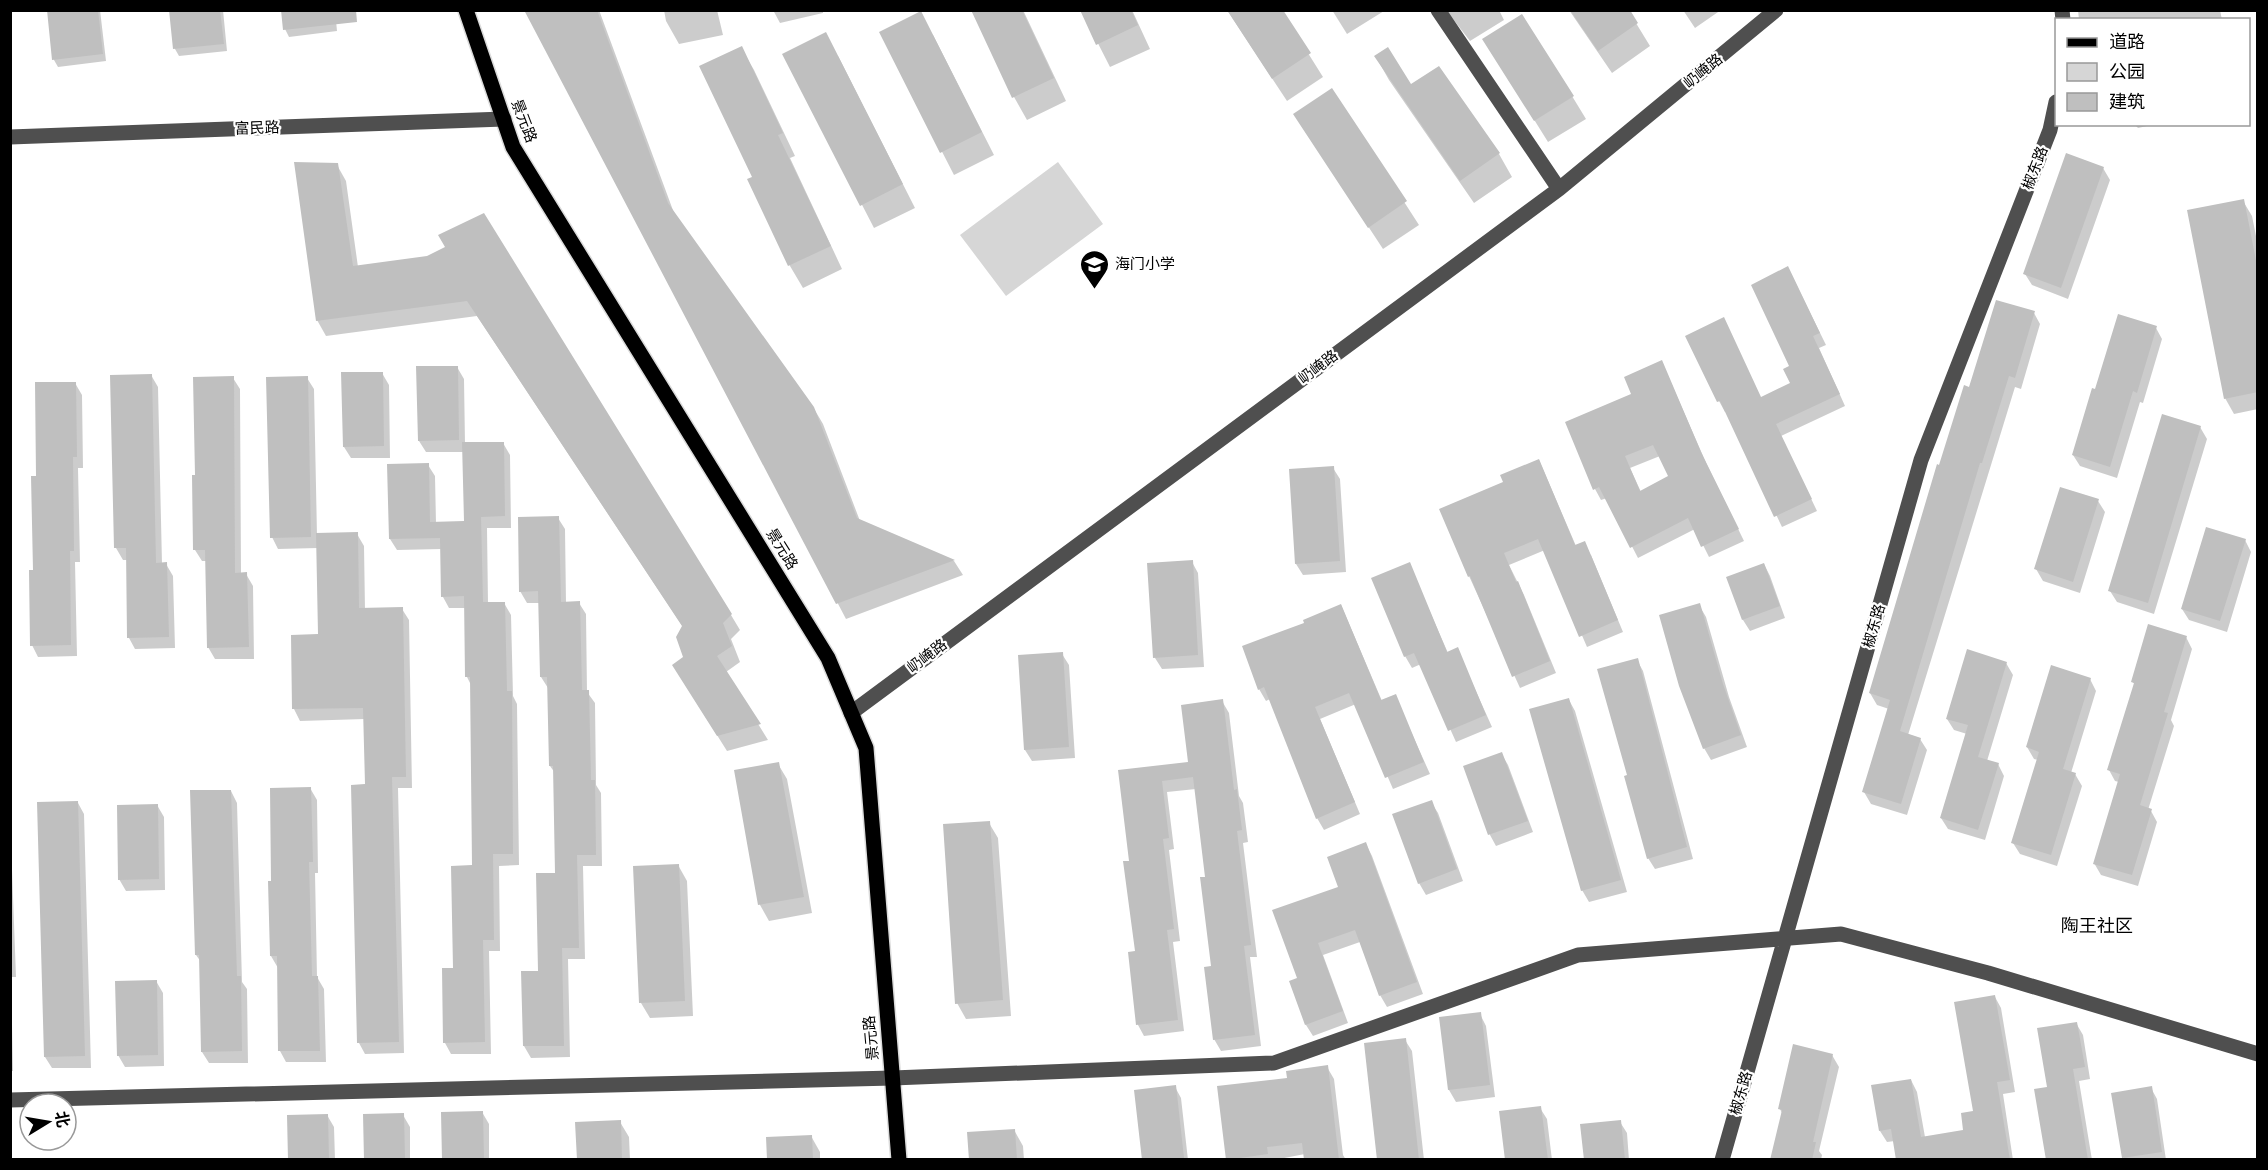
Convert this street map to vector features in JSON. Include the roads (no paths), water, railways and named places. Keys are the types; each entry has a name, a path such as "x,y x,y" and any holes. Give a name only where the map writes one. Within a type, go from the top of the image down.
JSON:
{"main road":[{"name":"景元路","path":"466,10 513,147 828,658 866,748 900,1160"}],"street":[{"path":"1438,10 1559,189"},
{"name":"屷崦路","path":"851,713 1559,189 1776,10"},
{"name":"椒东路","path":"1722,1160 1921,460 2050,130 2055,107"},
{"name":"富民路","path":"10,137 504,119"},
{"path":"10,1100 893,1078 1274,1063 1578,955 1841,934 1988,973 2258,1054"}],"place":[{"name":"海门小学","path":"1094,290"}],"district":[{"name":"陶王社区","path":"2097,926"}]}
